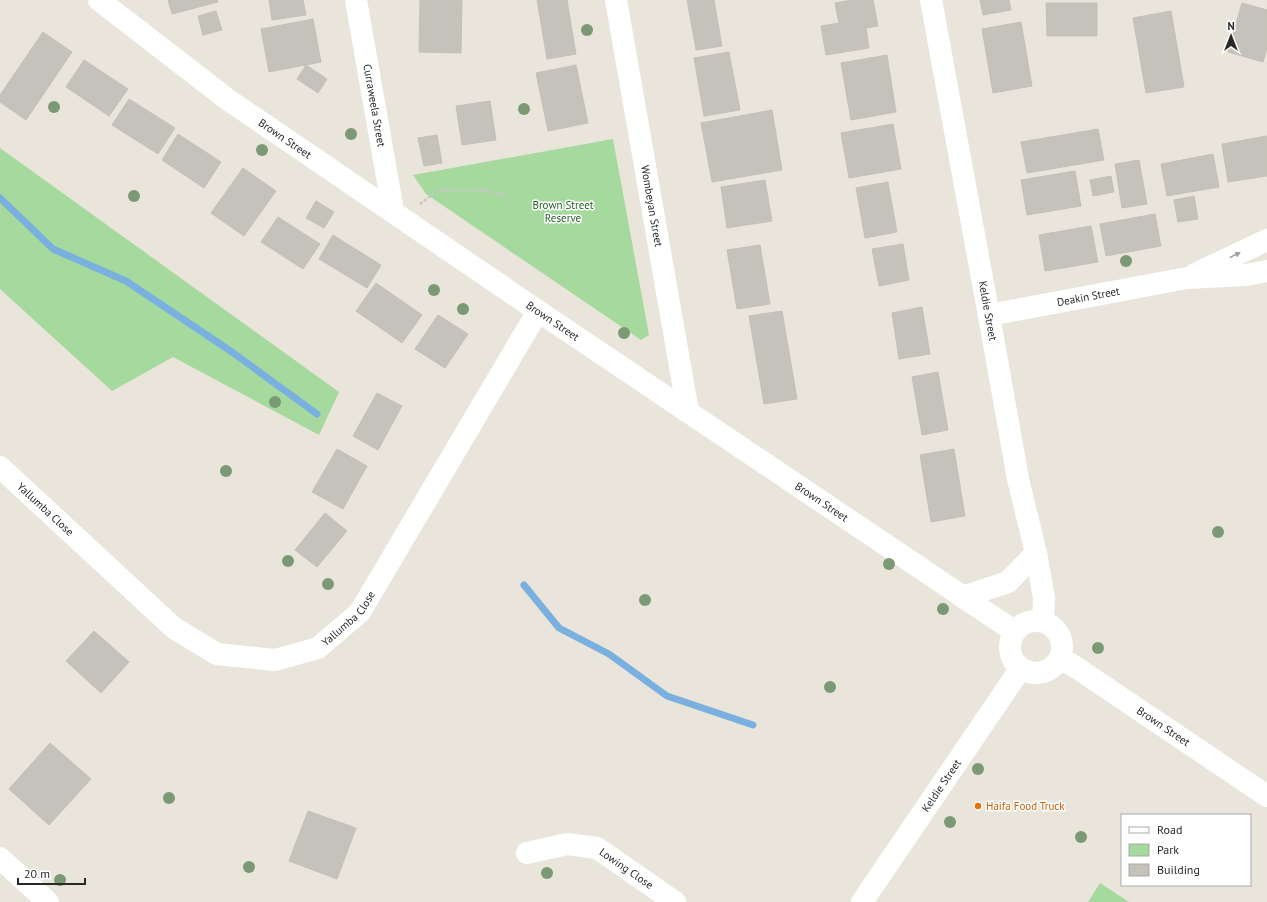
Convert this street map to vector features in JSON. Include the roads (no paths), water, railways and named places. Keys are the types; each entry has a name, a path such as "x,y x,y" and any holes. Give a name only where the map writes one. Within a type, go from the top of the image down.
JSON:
{"street":[{"name":"Brown Street","path":"99,0 227,99 538,311 1014,631"},
{"name":"Curraweela Street","path":"356,0 397,214"},
{"name":"Wombeyan Street","path":"616,0 688,412"},
{"name":"Keldie Street","path":"931,0 1018,479 1036,552 1044,598 1043,621"},
{"name":"Deakin Street","path":"1187,278 1267,240"},
{"name":"Deakin Street","path":"989,315 1187,278 1246,275 1267,270"},
{"name":"Yallumba Close","path":"0,467 174,628 217,654 275,660 318,648 360,612 538,311"},
{"path":"963,597 1008,582 1036,552"},
{"path":"1029,621 1043,621 1054,627 1060,634 1062,643 1062,652 1059,660 1047,671 1039,673 1030,672 1021,668 1011,657 1009,648 1010,640 1014,631 1029,621"},
{"name":"Brown Street","path":"1059,660 1071,664 1265,791"},
{"name":"Keldie Street","path":"862,902 1021,668"},
{"name":"Lowing Close","path":"528,853 567,844 597,848 675,902"},
{"path":"1,860 48,902"}],"waterway":[{"path":"0,198 53,249 126,281 232,352 317,414"},
{"path":"524,585 559,628 609,654 667,696 753,725"}],"place":[{"name":"Haifa Food Truck","path":"978,806"}],"park label":[{"name":"Brown Street Reserve","path":"563,211"}]}
